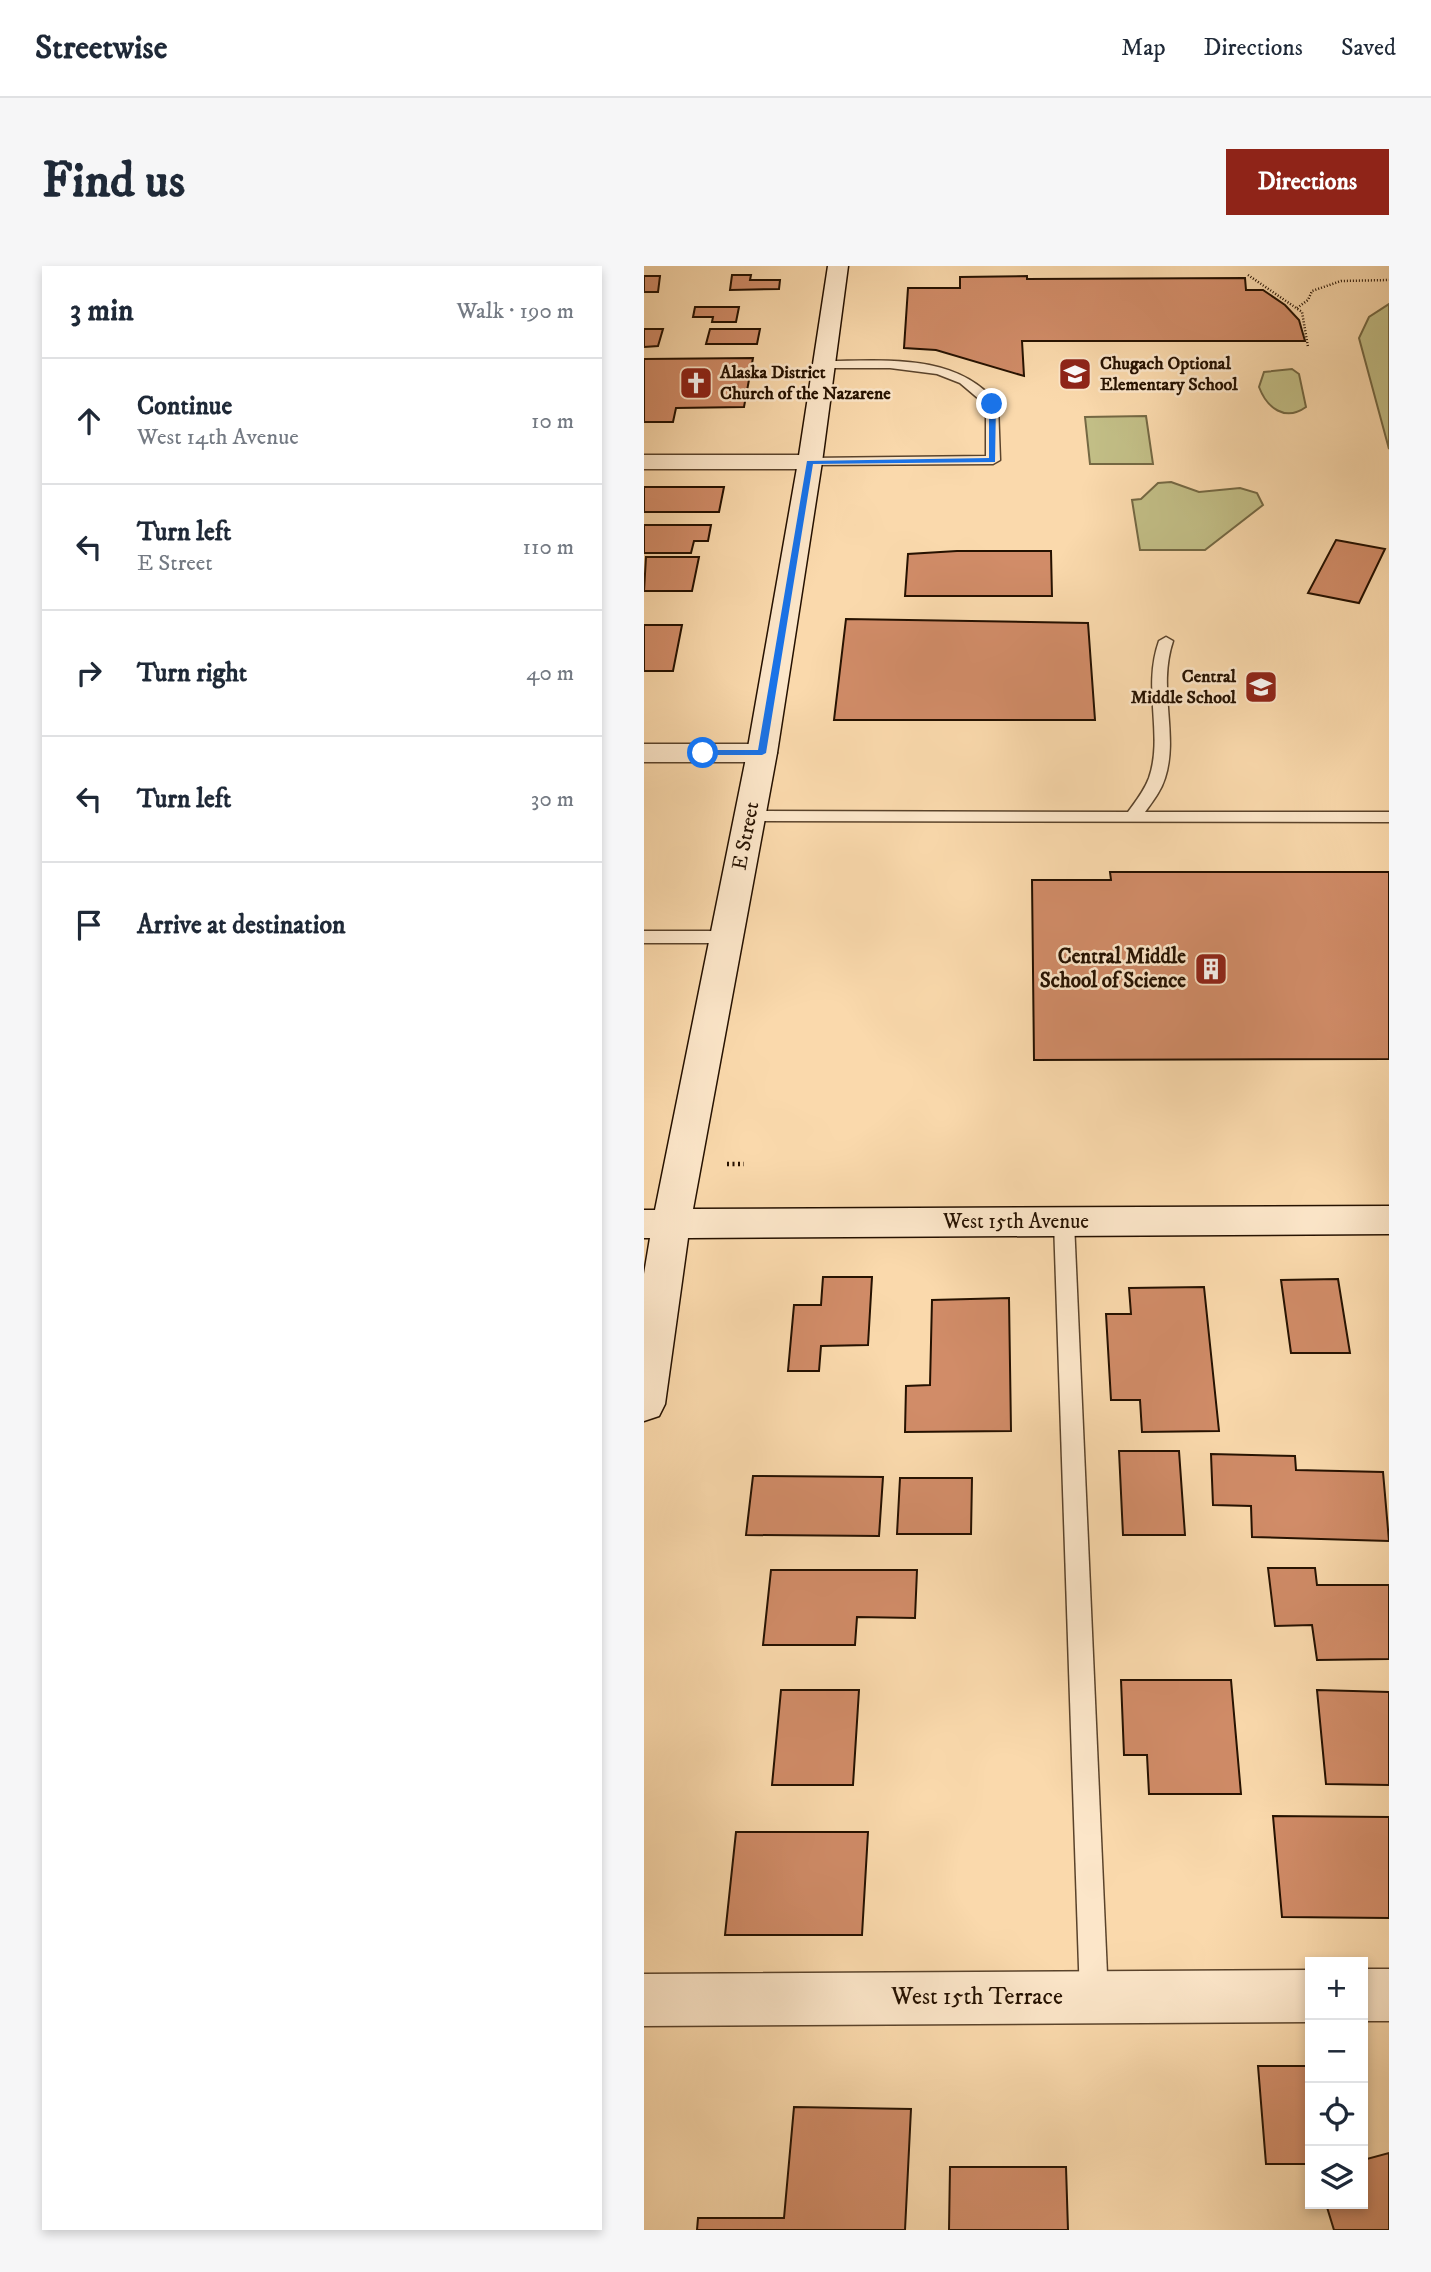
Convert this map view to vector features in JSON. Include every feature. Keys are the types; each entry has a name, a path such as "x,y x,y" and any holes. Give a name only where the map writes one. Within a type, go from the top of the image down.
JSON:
{"street":[{"name":"E Street","path":"644,1404 657,1224 726,937 762,753 810,462 838,266"},
{"path":"644,461 810,462"},
{"path":"644,753 762,753"},
{"name":"West 15th Avenue","path":"657,1224 1389,1220"},
{"path":"1368,1995 1389,1995"},
{"name":"West 15th Terrace","path":"644,2000 1305,1996"}],"lane":[{"path":"810,462 993,460 992,404 975,387 951,374 912,368 824,365"},
{"path":"1133,817 1153,789 1160,769 1157,669 1166,641"},
{"path":"750,816 1389,817"},
{"path":"644,937 726,937"},
{"path":"1064,1222 1094,1997"}],"path":[{"path":"1248,275 1302,312 1308,347"},
{"path":"1297,308 1308,300 1312,292 1332,282 1344,279 1389,280"}],"shaded area":[{"path":"1389,304 1389,449 1359,338 1369,317"},
{"path":"1292,369 1299,374 1306,407 1284,413 1272,407 1259,387 1264,372"},
{"path":"1146,416 1153,464 1090,464 1085,417"},
{"path":"1171,482 1199,492 1240,488 1257,493 1263,505 1205,550 1140,550 1132,500 1141,499 1158,483"}],"building":[{"path":"732,275 751,275 750,280 780,280 779,289 730,290"},
{"path":"644,276 660,276 658,292 644,292"},
{"path":"1027,276 1027,279 1245,278 1246,290 1263,290 1285,305 1299,320 1305,341 1022,341 1024,376 936,350 904,348 908,288 960,288 960,277"},
{"path":"695,307 739,307 736,322 712,322 713,317 693,317"},
{"path":"644,329 663,329 658,346 644,347"},
{"path":"710,329 760,329 757,344 706,344"},
{"name":"Alaska District Church of the Nazarene","path":"753,358 744,407 676,408 673,422 644,422 644,359"},
{"path":"644,487 724,487 719,512 644,512"},
{"path":"644,525 711,525 708,541 694,541 691,553 644,553"},
{"path":"1336,540 1385,549 1359,603 1308,593"},
{"path":"1051,551 1052,596 905,596 908,554"},
{"path":"646,557 699,557 692,591 644,591"},
{"path":"846,619 1088,623 1095,720 834,720"},
{"path":"644,625 682,625 673,671 644,671"},
{"name":"Central Middle School of Science","path":"1110,872 1389,872 1389,1059 1034,1060 1032,880 1111,880"},
{"path":"823,1277 872,1277 868,1345 821,1346 819,1371 788,1371 794,1305 821,1305"},
{"path":"1338,1279 1350,1353 1291,1353 1281,1280"},
{"path":"1204,1287 1219,1431 1142,1432 1140,1400 1111,1400 1106,1314 1131,1314 1129,1288"},
{"path":"1009,1298 1011,1431 905,1432 906,1386 930,1385 932,1300"},
{"path":"1119,1451 1179,1451 1185,1535 1123,1535"},
{"path":"1211,1454 1295,1456 1296,1470 1383,1472 1389,1541 1252,1537 1251,1506 1213,1505"},
{"path":"753,1476 883,1477 879,1536 746,1535"},
{"path":"900,1478 972,1478 971,1534 897,1534"},
{"path":"1268,1568 1315,1568 1317,1585 1389,1585 1389,1659 1317,1660 1312,1625 1275,1626"},
{"path":"771,1570 917,1570 915,1618 857,1617 855,1645 763,1645"},
{"path":"1121,1680 1231,1680 1241,1794 1149,1794 1147,1755 1124,1755"},
{"path":"781,1690 859,1690 853,1785 772,1785"},
{"path":"1317,1690 1389,1692 1389,1785 1326,1784"},
{"path":"1273,1816 1389,1817 1389,1918 1282,1917"},
{"path":"736,1832 868,1832 862,1935 725,1935"},
{"path":"1258,2066 1305,2066 1305,2164 1266,2164"},
{"path":"794,2107 911,2109 905,2230 697,2230 698,2218 784,2218"},
{"path":"1389,2153 1389,2230 1334,2230 1328,2209 1368,2209 1368,2159"},
{"path":"950,2167 1066,2167 1068,2230 949,2230"}],"place":[{"name":"Chugach Optional Elementary School","path":"1075,374"},
{"name":"Alaska District Church of the Nazarene","path":"696,383"},
{"name":"Central Middle School","path":"1261,687"},
{"name":"Central Middle School of Science","path":"1211,969"}],"route":[{"path":"703,753 762,753 810,462 993,460 992,404"}]}
